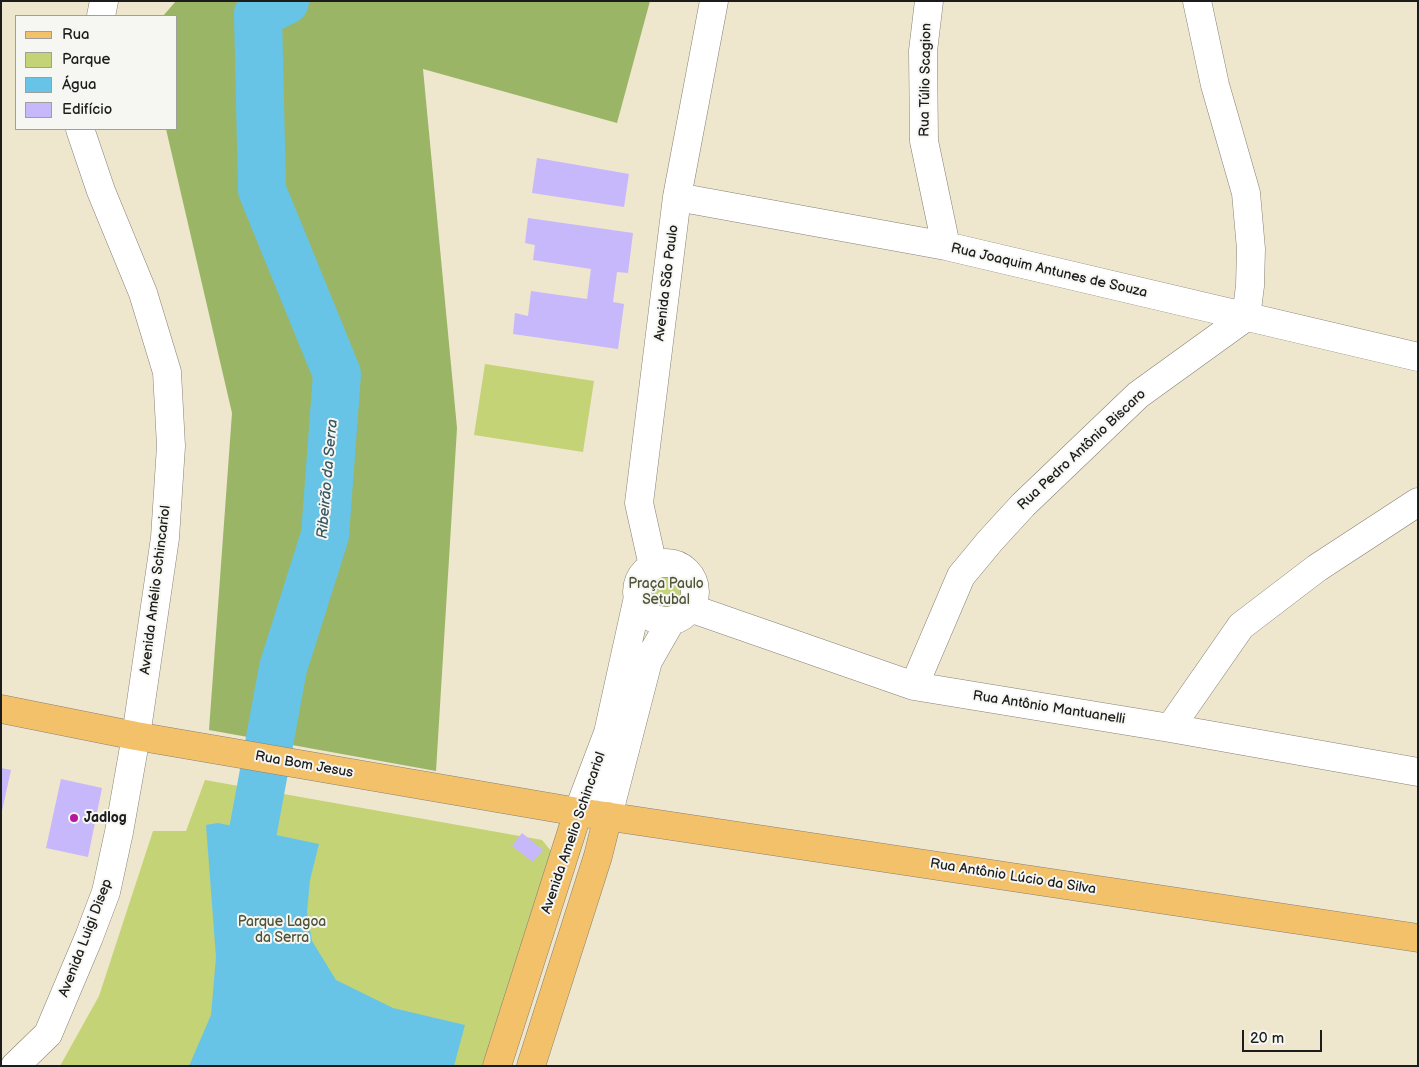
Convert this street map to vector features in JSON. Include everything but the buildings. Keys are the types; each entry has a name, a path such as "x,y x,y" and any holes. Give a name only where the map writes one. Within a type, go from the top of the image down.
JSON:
{"main road":[{"name":"Rua Bom Jesus","path":"1,709 168,742 608,816"},
{"name":"Avenida Amelio Schincariol","path":"497,1066 578,812"},
{"name":"Avenida Amelio Schincariol","path":"531,1066 598,856 608,816"},
{"name":"Rua Antônio Lúcio da Silva","path":"608,816 1418,938"}],"street":[{"path":"100,15 104,1"},
{"name":"Avenida São Paulo","path":"653,566 639,503 677,196 714,1"},
{"name":"Rua Túlio Scagion","path":"929,1 923,51 924,141 946,246"},
{"path":"1197,1 1215,85 1246,193 1251,249 1250,286 1246,317"},
{"name":"Avenida Amélio Schincariol","path":"80,130 101,191 143,293 167,372 171,446 165,538 136,736"},
{"name":"Rua Joaquim Antunes de Souza","path":"677,196 946,246 1418,357"},
{"name":"Rua Pedro Antônio Biscaro","path":"914,686 961,576 990,541 1023,505 1138,395 1246,317"},
{"path":"1170,728 1241,626 1317,568 1418,502"},
{"path":"662,563 672,564 682,568 689,574 694,583 693,603 681,614 662,620 654,618 640,606 637,588 645,572 653,566 662,563"},
{"name":"Avenida Amelio Schincariol","path":"578,812 608,733 638,597"},
{"name":"Rua Antônio Mantuanelli","path":"681,614 914,686 1170,728 1418,772"},
{"name":"Avenida Amelio Schincariol","path":"608,816 648,661 681,614"},
{"name":"Avenida Luigi Disep","path":"15,1066 48,1034 106,892 136,736"}],"green space":[{"path":"176,1 650,1 617,123 423,69 457,428 436,771 209,730 232,413 166,130 178,130 178,15 164,15"},
{"path":"485,364 594,381 583,452 474,435"},
{"name":"Praça Paulo Setubal","path":"667,575 673,576 678,580 682,585 682,597 678,602 673,606 667,607 661,606 656,602 652,597 651,591 652,585 656,580 661,576"},
{"name":"Parque Lagoa da Serra","path":"205,780 542,840 551,851 485,1066 60,1066 99,996 153,831 186,831"}],"water":[{"path":"218,823 319,844 310,880 307,912 312,941 336,980 393,1008 465,1025 454,1066 189,1066 211,1015 216,957 206,825"}],"waterway":[{"name":"Ribeirão da Serra","path":"253,831 283,668 325,535 337,374 262,190 258,14 285,1"}],"place":[{"name":"Jadlog","path":"74,818"}]}
